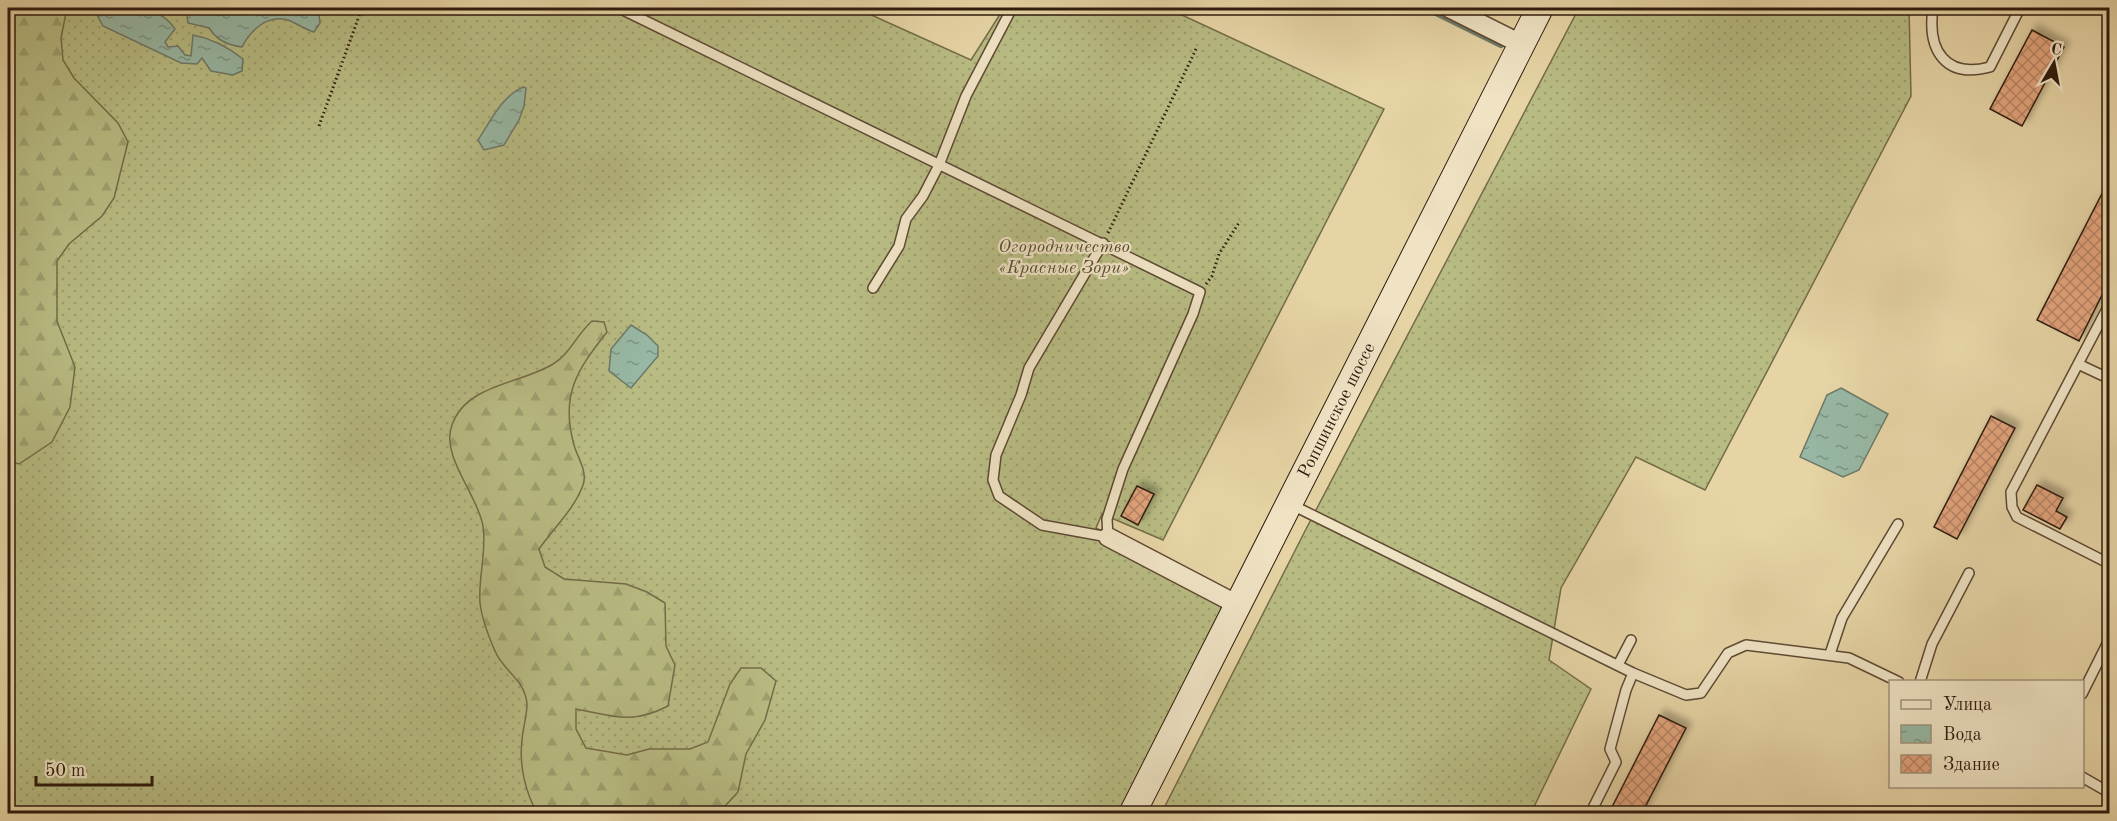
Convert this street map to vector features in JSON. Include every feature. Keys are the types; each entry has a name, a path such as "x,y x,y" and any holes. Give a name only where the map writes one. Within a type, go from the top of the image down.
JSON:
{"main road":[{"name":"Ропшинское шоссе","path":"1132,813 1540,8"}],"street":[{"path":"1449,8 1521,44"},
{"path":"1108,537 1238,605"}],"lane":[{"path":"619,8 1103,243 1200,292 1193,314 1124,469 1107,519 1108,537 1042,525 999,496 993,480 996,455 1029,368 1103,243"},
{"path":"873,288 899,246 906,219 923,196 939,165 966,96 1012,8"},
{"path":"1933,8 1934,43 1941,57 1950,66 1964,71 1990,66 2020,8"},
{"path":"2109,303 2011,492 2012,507 2017,517 2109,564"},
{"path":"2078,364 2109,379"},
{"path":"1290,503 1633,673 1686,695 1695,695 1708,686 1728,653 1746,645 1830,654 1865,664 1897,680"},
{"path":"1830,654 1842,618 1898,524"},
{"path":"1920,680 1932,644 1969,573"},
{"path":"2084,690 2109,638"},
{"path":"1618,665 1631,640"},
{"path":"1590,813 1616,762 1610,749 1633,673"},
{"path":"2084,778 2109,792"}],"path":[{"path":"319,126 362,8"},
{"path":"1103,243 1197,47"},
{"path":"1200,292 1212,276 1219,254 1240,221"}],"green space":[{"name":"Огородничество «Красные Зори»","path":"8,8 856,8 971,60 1004,8 1167,8 1384,109 1163,540 1102,514 1096,528 1232,598 1122,813 8,813"},
{"path":"8,8 67,8 61,38 63,60 74,78 118,123 128,142 114,198 102,216 69,244 57,261 57,321 75,367 70,407 52,442 19,464 8,461"},
{"path":"1579,8 1909,8 1911,96 1705,490 1636,457 1561,588 1549,660 1591,689 1531,813 1161,814 1305,531"},
{"path":"592,321 604,322 607,332 580,371 570,397 569,412 574,445 583,469 583,485 569,510 539,549 545,567 564,579 626,584 647,592 665,603 666,646 675,665 668,706 655,712 633,717 612,716 576,709 576,729 586,748 627,755 649,749 690,749 708,742 730,684 741,668 761,668 776,681 765,720 746,754 738,792 725,806 685,814 538,814 526,788 521,749 527,704 522,688 499,658 484,621 480,603 483,526 480,514 455,462 450,437 452,425 459,411 469,401 482,393 553,364 564,355"}],"water":[{"path":"107,8 136,8 162,16 175,29 165,42 168,47 178,46 185,55 191,56 193,35 206,38 226,47 243,59 242,71 233,75 211,71 202,58 197,64 181,63 103,26 98,17"},
{"path":"173,8 311,8 319,15 320,23 314,32 288,20 273,19 260,25 242,47 223,41 209,28 188,23 187,15"},
{"path":"523,87 526,88 524,106 519,120 504,145 484,150 478,140 503,103"},
{"path":"631,325 647,335 658,346 658,356 631,388 609,371 611,349"},
{"path":"1841,388 1888,414 1859,470 1843,477 1800,457 1827,395"}],"building":[{"path":"2032,30 2064,47 2022,126 1990,109"},
{"path":"2109,180 2109,281 2079,341 2037,320"},
{"path":"1991,416 2015,428 1957,539 1934,527"},
{"path":"2037,485 2063,498 2056,511 2067,517 2060,529 2023,510"},
{"path":"1137,486 1154,494 1138,525 1121,516"},
{"path":"1659,715 1686,728 1642,813 1609,813"}],"waterway":[{"path":"1424,8 1501,46"}]}
